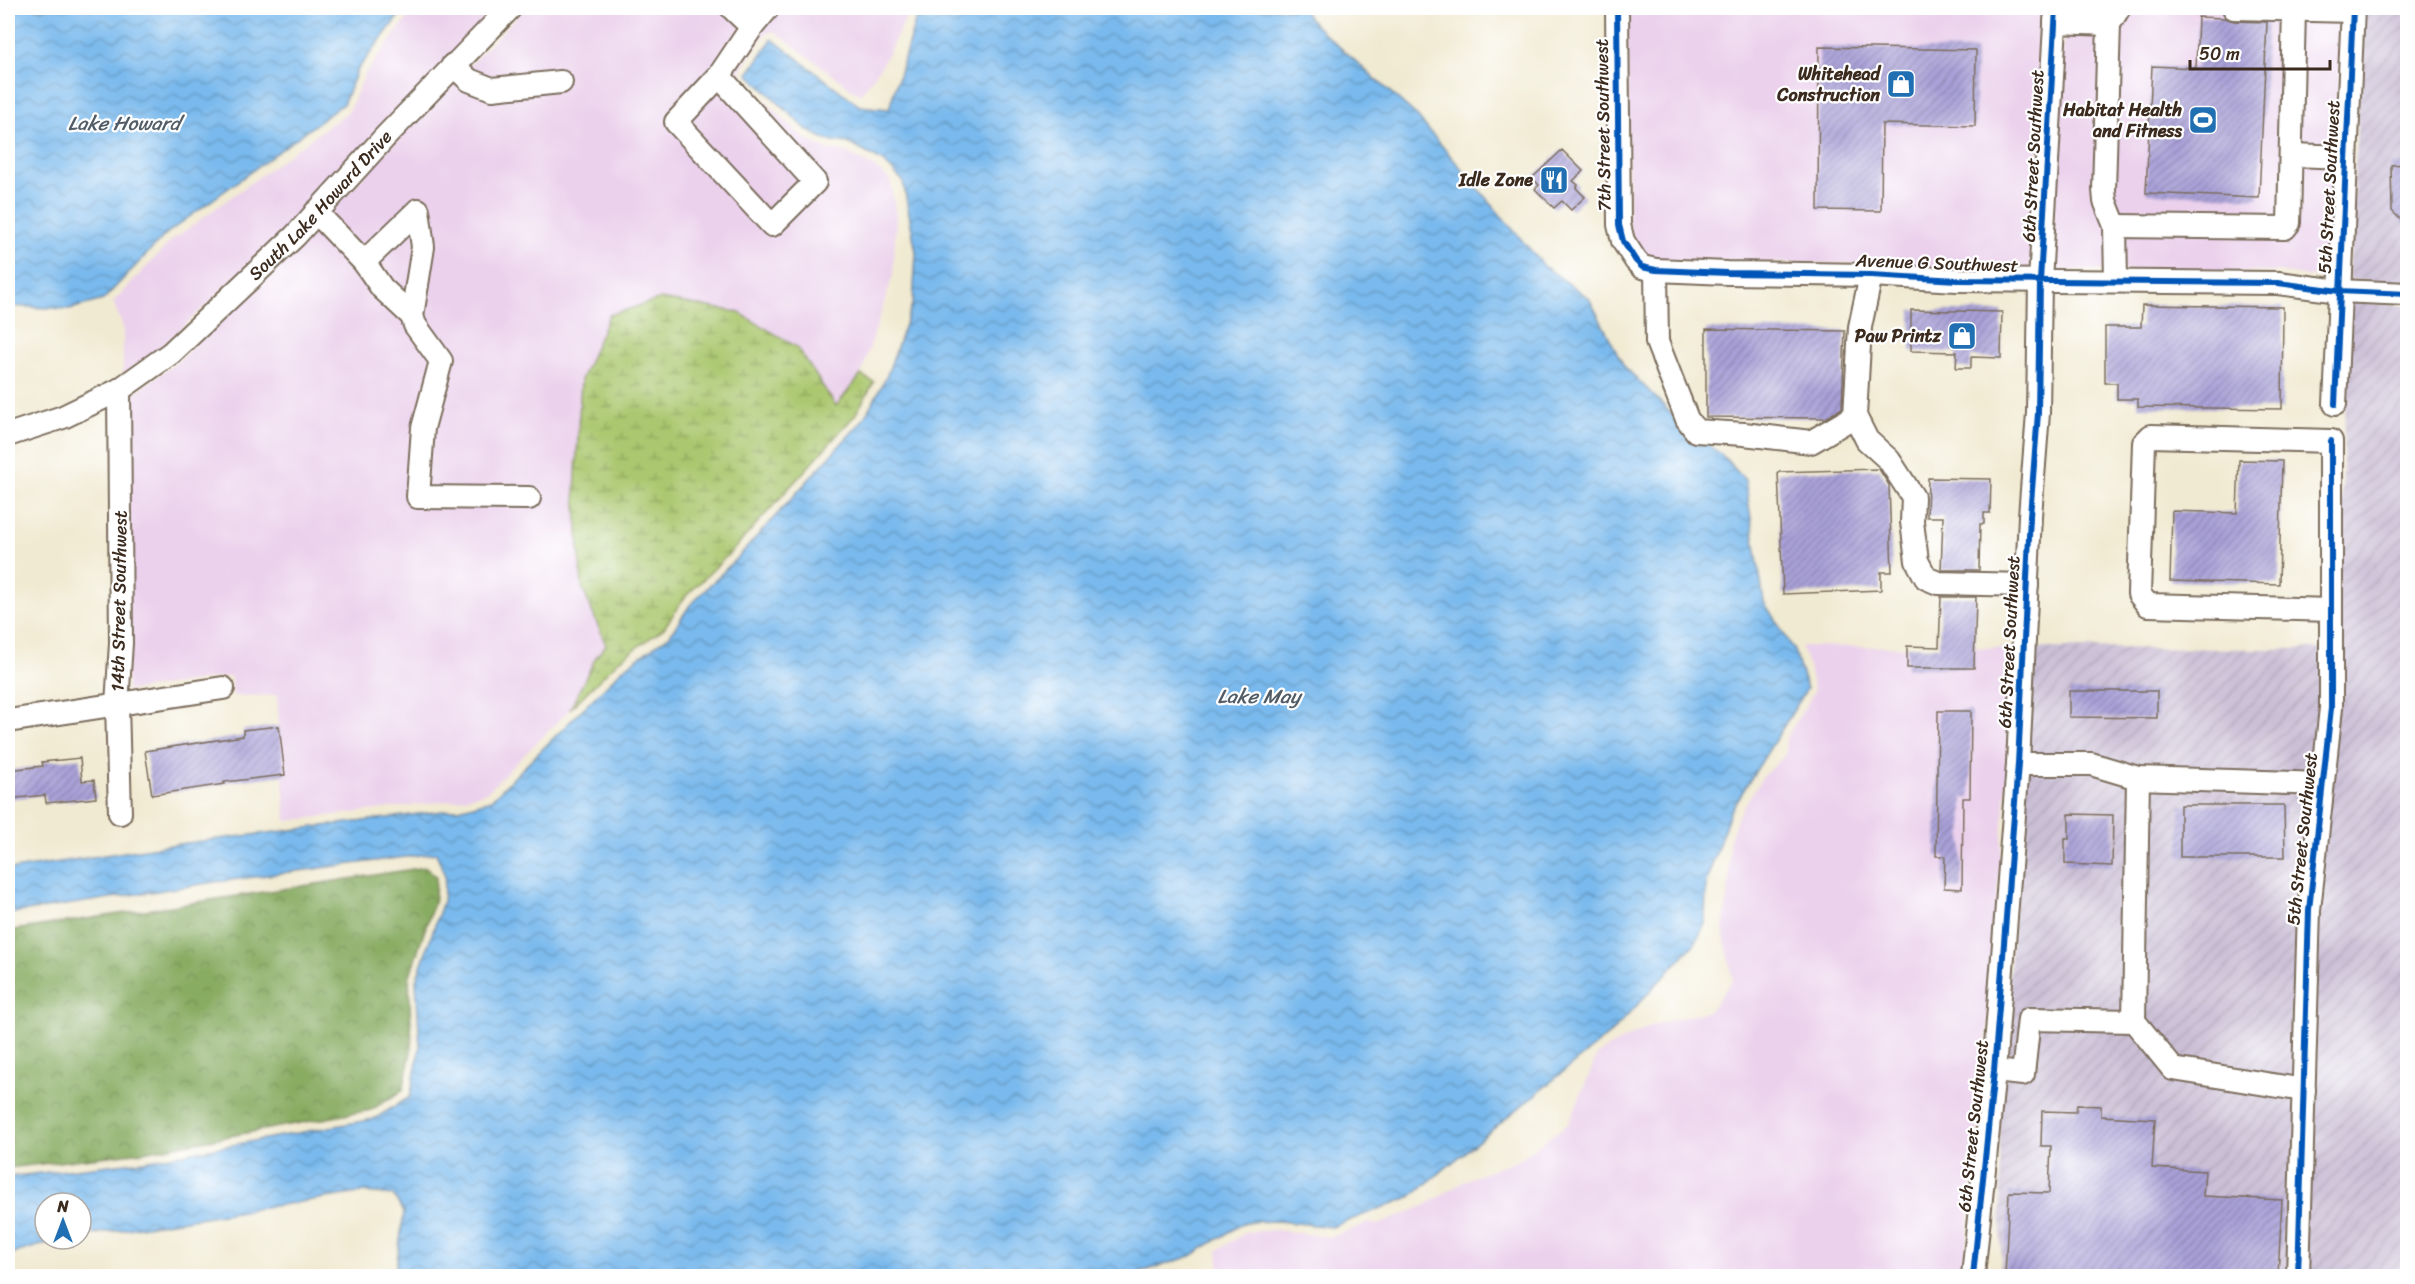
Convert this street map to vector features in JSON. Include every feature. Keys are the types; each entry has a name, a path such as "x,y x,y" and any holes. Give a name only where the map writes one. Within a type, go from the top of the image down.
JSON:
{"street":[{"name":"South Lake Howard Drive","path":"8,435 63,417 119,390 171,353 316,212 510,8"},
{"path":"732,8 752,27"},
{"path":"719,76 815,182 772,225 676,122 719,76 752,27 768,8"},
{"name":"7th Street Southwest","path":"1617,8 1618,211 1623,241"},
{"path":"2234,8 2353,9"},
{"path":"2115,226 2285,228 2289,223 2292,154 2294,9"},
{"name":"5th Street Southwest","path":"2335,404 2353,9"},
{"path":"2056,15 2114,16 2104,190 2105,201 2115,226 2116,281"},
{"name":"6th Street Southwest","path":"1973,1276 1994,1071 2018,765 2038,413 2040,281 2056,15"},
{"path":"453,66 469,80 492,89 561,82"},
{"path":"2292,154 2346,157"},
{"path":"364,262 418,210 423,247 412,316"},
{"path":"316,212 364,262 382,288 412,316 441,362 423,428 418,497 529,498"},
{"name":"Avenue G Southwest","path":"1623,241 1642,267 1656,270 1871,274 1958,280 2278,283 2339,291 2408,294"},
{"path":"1656,270 1657,342 1687,419 1696,431 1811,442 1855,416"},
{"path":"1871,274 1860,327 1855,416 1867,440 1889,460 1913,497 1912,522 1917,561 1926,578 1938,583 2027,585"},
{"name":"14th Street Southwest","path":"119,390 121,643 117,704 120,813"},
{"name":"5th Street Southwest","path":"2298,1276 2308,910 2331,708 2331,610 2331,441 2151,436 2144,443 2139,594 2148,605 2331,610"},
{"path":"8,722 223,688"},
{"path":"2018,765 2091,764 2138,778 2322,784"},
{"path":"2138,778 2134,1021 2173,1069 2304,1090"},
{"path":"1994,1071 2023,1074 2029,1019 2134,1021"}],"shaded area":[{"path":"415,8 496,8 288,228 165,344 123,375 123,327 113,302 171,241 349,111 365,74"},
{"path":"525,8 911,8 882,65 860,95 774,31 765,34 740,70 743,81 804,138 825,149 846,152 876,168 890,180 896,216 893,275 861,375 836,407 797,347 578,425 575,493 582,587 606,645 596,657 570,709 487,792 457,800 286,821 277,695 233,696 231,676 127,691 129,397 177,362 301,244 393,144"},
{"path":"1627,8 2046,10 2032,270 1727,262 1657,259 1646,256 1632,236 1629,224"},
{"path":"2065,8 2343,8 2330,279 2278,272 2051,270"},
{"path":"2363,8 2407,8 2407,283 2349,280"},
{"path":"2349,302 2407,305 2407,1276 1999,1276 2001,1260 2000,1104 2033,648 2336,649"},
{"path":"1801,646 2014,648 2008,764 1984,1070 1963,1276 1220,1276 1218,1250 1247,1232 1277,1230 1331,1237 1369,1223 1378,1225 1426,1205 1468,1179 1519,1160 1569,1123 1597,1056 1607,1048 1653,1025 1709,1011 1733,980 1723,930 1729,883 1729,842 1738,816 1763,776 1785,755 1786,738 1814,692 1809,667"}],"green space":[{"path":"661,299 738,312 797,347 836,406 861,375 874,382 855,415 734,549 685,597 664,628 618,661 570,709 596,657 606,645 582,587 575,493 581,380 609,315"},
{"path":"426,867 436,876 435,899 409,978 412,1047 403,1090 371,1110 143,1152 8,1168 8,931"}],"water":[{"name":"Lake Howard","path":"8,8 405,8 358,69 343,104 166,234 103,300 70,309 8,306"},
{"name":"Lake May","path":"919,8 1301,8 1316,26 1415,114 1544,266 1589,298 1624,366 1679,421 1723,456 1745,480 1764,602 1793,648 1807,689 1730,812 1706,882 1705,924 1695,943 1613,1031 1410,1197 1332,1227 1278,1221 1245,1222 1191,1256 1129,1276 395,1276 404,1212 393,1195 365,1192 93,1234 93,1191 33,1191 33,1248 8,1255 8,1177 144,1161 374,1119 410,1097 420,1047 416,981 443,901 445,876 436,853 215,882 8,914 8,870 171,845 459,809 491,800 624,668 670,635 690,605 740,555 862,421 886,378 913,302 916,252 903,181 884,162 848,143 826,140 807,130 748,74 772,39 860,106 889,109"}],"building":[{"path":"2198,17 2267,22 2259,198 2146,193 2152,66 2196,68"},
{"path":"1819,47 1976,50 1975,126 1882,124 1881,211 1818,210"},
{"name":"Idle Zone","path":"1562,150 1583,171 1573,181 1585,197 1571,210 1562,201 1554,208 1535,189 1539,185 1532,178"},
{"path":"2408,164 2408,227 2392,211 2391,165"},
{"path":"2142,305 2283,307 2282,409 2138,407 2138,399 2117,399 2117,383 2105,383 2105,327 2141,327"},
{"path":"1911,310 2002,312 2001,358 1971,357 1971,368 1956,368 1957,352 1911,351"},
{"path":"1706,329 1845,331 1842,408 1826,418 1706,417"},
{"path":"2239,460 2282,461 2279,584 2170,581 2172,511 2237,513"},
{"path":"1879,469 1889,485 1892,572 1881,572 1881,590 1783,594 1778,472"},
{"path":"1928,478 1991,479 1990,513 1984,513 1984,524 1980,524 1979,570 1941,570 1943,517 1927,517"},
{"path":"1941,597 1976,597 1974,668 1907,668 1907,646 1939,647"},
{"path":"2069,691 2157,691 2157,718 2069,717"},
{"path":"1938,711 1971,711 1970,798 1963,798 1962,889 1944,888 1945,856 1936,856"},
{"path":"279,726 285,775 224,782 225,784 152,795 145,751 243,736 243,730"},
{"path":"80,758 82,781 94,780 96,798 46,803 45,795 8,799 8,770 43,766 42,762"},
{"path":"2180,805 2284,805 2285,857 2180,857"},
{"path":"2069,814 2113,815 2112,866 2065,864 2065,839 2069,839"},
{"path":"2077,1105 2101,1106 2101,1116 2155,1119 2152,1168 2205,1171 2203,1196 2282,1200 2278,1276 2005,1276 2009,1192 2049,1193 2051,1146 2041,1146 2042,1111 2076,1112"}],"cycle path":[{"path":"1617,8 1619,225 1623,241 1642,267 1656,270 1727,273 1871,275 1957,280 2278,283 2339,291 2408,294"},
{"path":"1973,1276 1994,1071 2018,764 2030,516 2038,413 2040,281 2056,8"},
{"path":"2335,404 2353,8"},
{"path":"2298,1276 2309,910 2331,708 2331,441"}],"place":[{"name":"Whitehead Construction","path":"1901,84"},
{"name":"Habitat Health and Fitness","path":"2203,120"},
{"name":"Idle Zone","path":"1554,180"},
{"name":"Paw Printz","path":"1962,336"}]}
